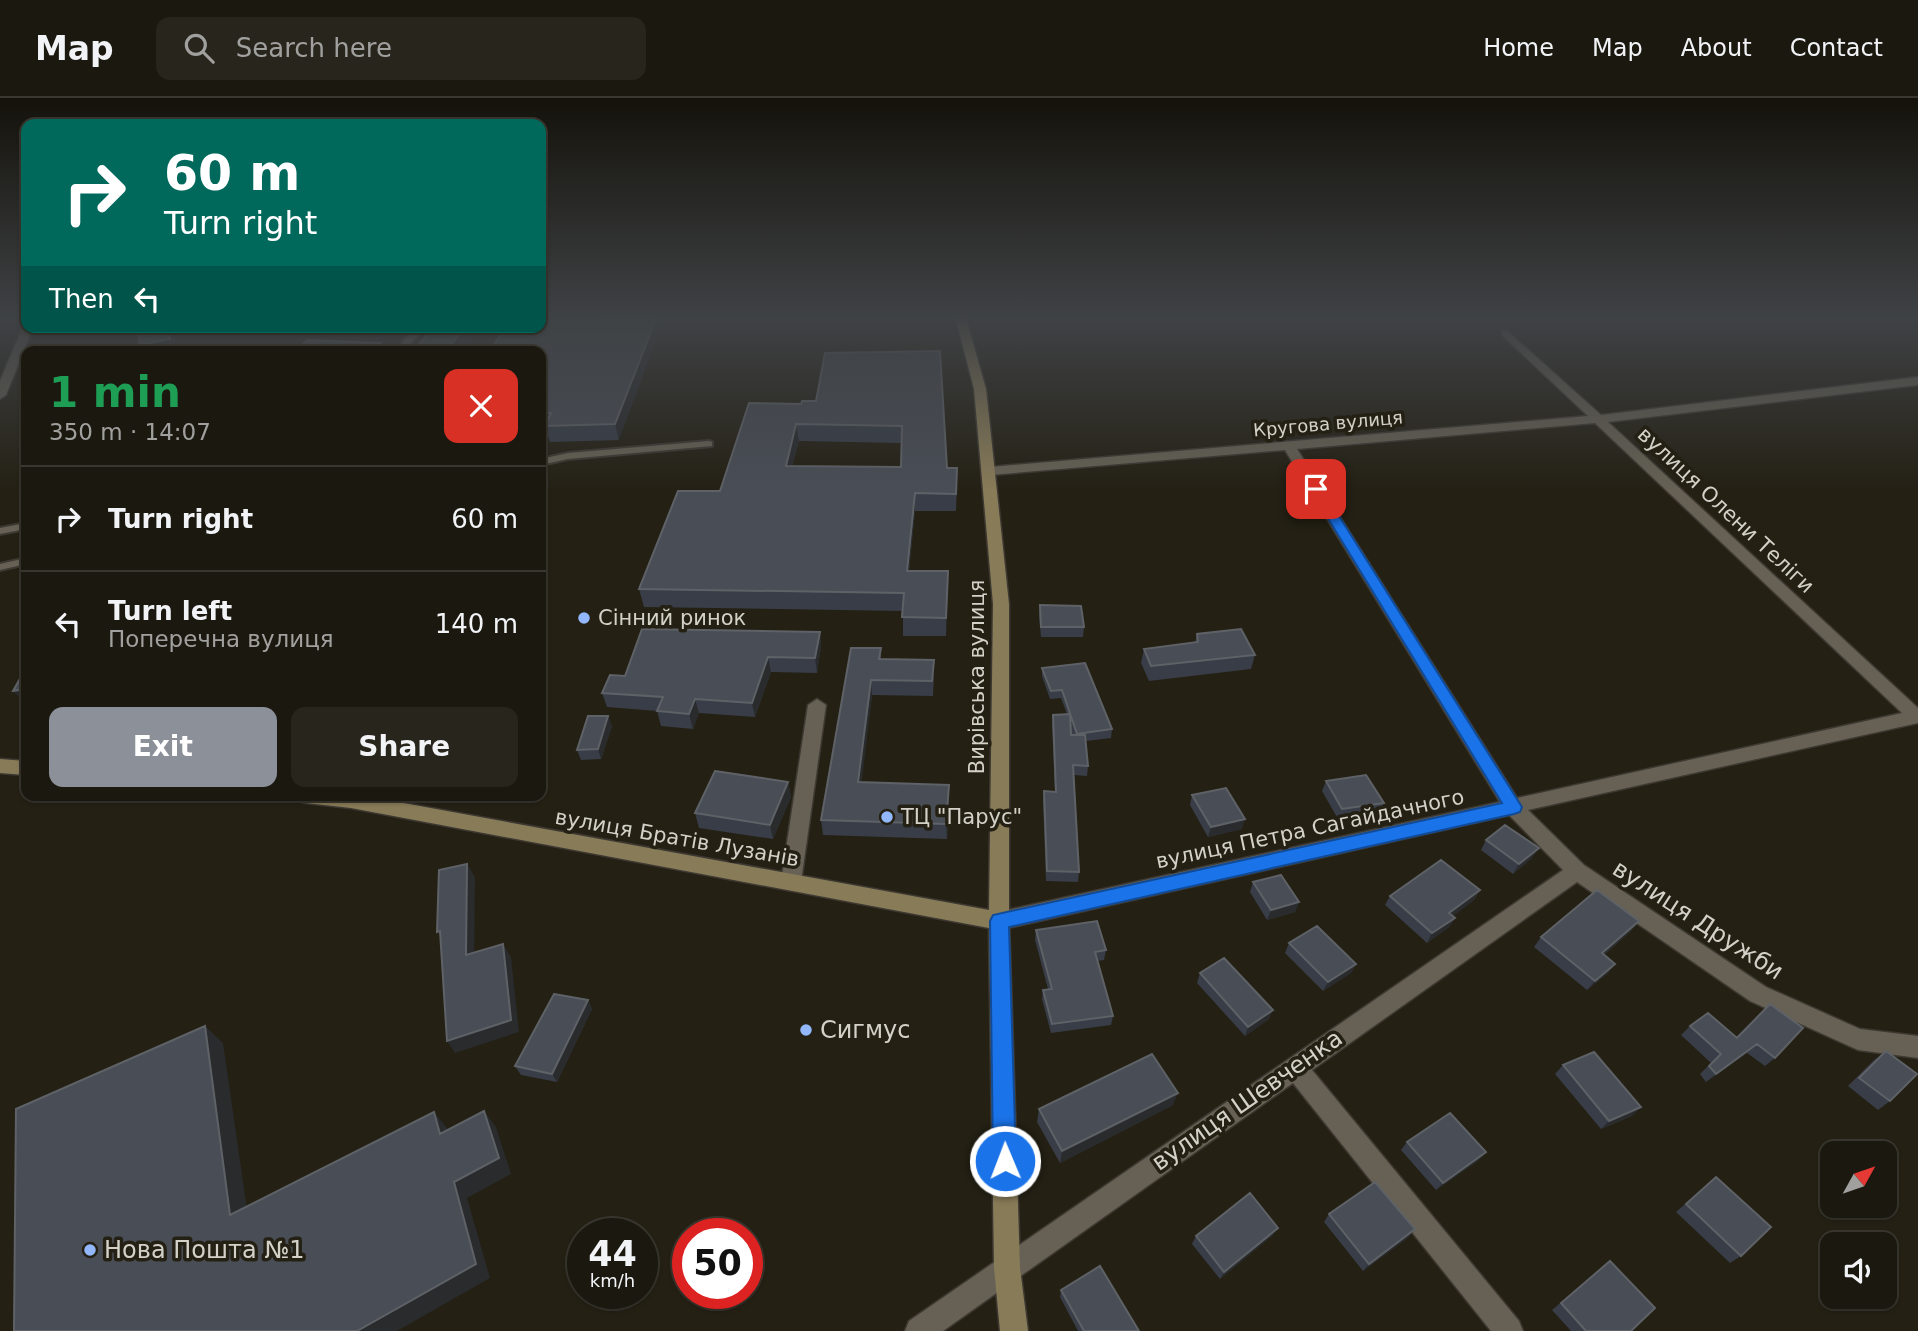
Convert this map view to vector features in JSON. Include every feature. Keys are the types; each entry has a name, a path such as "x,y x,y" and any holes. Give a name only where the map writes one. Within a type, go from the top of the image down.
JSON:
{"main road":[{"name":"Вирівська вулиця","path":"977,377 990,471 1001,604 999,921 1007,1268 1014,1331"},
{"path":"0,766 21,768"},
{"name":"вулиця Братів Лузанів","path":"351,801 999,921"}],"street":[{"path":"0,395 8,377"},
{"name":"вулиця Олени Теліги","path":"1553,377 1917,717"},
{"name":"Кругова вулиця","path":"990,471 1598,419 1918,381"},
{"name":"вулиця Дружби","path":"1288,444 1514,807 1577,871 1758,994 1858,1039 1918,1047"},
{"path":"791,882 817,705"},
{"name":"вулиця Петра Сагайдачного","path":"999,921 1917,717"},
{"name":"вулиця Шевченка","path":"919,1331 1577,871"},
{"path":"1295,1067 1509,1331"}],"lane":[{"path":"546,461 568,456 709,444"},
{"path":"0,531 21,527"},
{"path":"0,567 21,562"}],"building":[{"path":"546,377 634,377 615,424 546,426 551,413 546,412"},
{"path":"821,377 942,377 947,468 957,468 956,494 915,493 907,571 948,571 946,618 902,617 904,593 639,589 678,491 720,491 749,403 801,404 802,401 816,401","holes":["796,424 902,426 901,467 786,466"]},
{"path":"1040,605 1081,606 1084,627 1041,627"},
{"path":"642,629 820,632 815,658 768,657 752,703 695,699 689,714 657,711 663,697 602,693 610,675 625,676"},
{"path":"1241,629 1255,655 1151,666 1144,649 1198,642 1197,634"},
{"path":"851,648 881,648 879,659 934,660 932,681 871,680 858,782 949,785 946,824 821,820"},
{"path":"1085,663 1112,729 1077,734 1062,690 1051,691 1042,668"},
{"path":"21,677 21,690 13,691"},
{"path":"1070,714 1071,735 1085,735 1088,766 1073,765 1079,872 1047,871 1044,791 1056,792 1053,715"},
{"path":"588,716 608,716 598,749 577,750"},
{"path":"715,771 788,782 770,825 695,813"},
{"path":"1366,775 1384,803 1342,809 1326,781"},
{"path":"1226,788 1245,819 1211,827 1192,795"},
{"path":"1505,825 1539,848 1519,864 1486,840"},
{"path":"1441,860 1480,890 1449,913 1455,918 1432,933 1390,896"},
{"path":"467,864 466,955 503,944 511,1020 447,1041 440,931 437,932 439,870"},
{"path":"1281,875 1299,902 1271,910 1253,882"},
{"path":"1597,890 1639,921 1602,953 1615,964 1595,981 1541,937"},
{"path":"1097,921 1106,950 1095,952 1113,1016 1052,1024 1043,990 1052,989 1036,930"},
{"path":"1317,926 1356,964 1328,982 1289,943"},
{"path":"1224,958 1273,1010 1248,1027 1200,973"},
{"path":"554,994 588,1000 552,1074 515,1066"},
{"path":"1770,1004 1803,1028 1775,1058 1757,1044 1716,1074 1709,1066 1721,1054 1690,1026 1708,1013 1737,1038"},
{"path":"205,1026 230,1215 434,1112 440,1134 484,1111 499,1158 454,1182 476,1264 357,1331 14,1331 16,1109"},
{"path":"1886,1051 1917,1074 1890,1101 1859,1078"},
{"path":"1594,1052 1641,1107 1609,1121 1563,1065"},
{"path":"1152,1054 1178,1093 1062,1151 1039,1109"},
{"path":"1450,1113 1486,1152 1443,1183 1407,1142"},
{"path":"1716,1177 1771,1227 1741,1256 1686,1204"},
{"path":"1375,1182 1415,1229 1369,1264 1329,1214"},
{"path":"1250,1193 1278,1228 1224,1272 1196,1236"},
{"path":"1610,1261 1655,1308 1631,1331 1586,1331 1561,1303"},
{"path":"1100,1266 1139,1331 1084,1331 1061,1290"}],"place":[{"name":"Сінний ринок","path":"584,618"},
{"name":"ТЦ \"Парус\"","path":"887,817"},
{"name":"Сигмус","path":"806,1030"},
{"name":"Нова Пошта №1","path":"90,1250"}],"route":[{"path":"1005,1161 999,921 1514,807 1316,489"}]}
